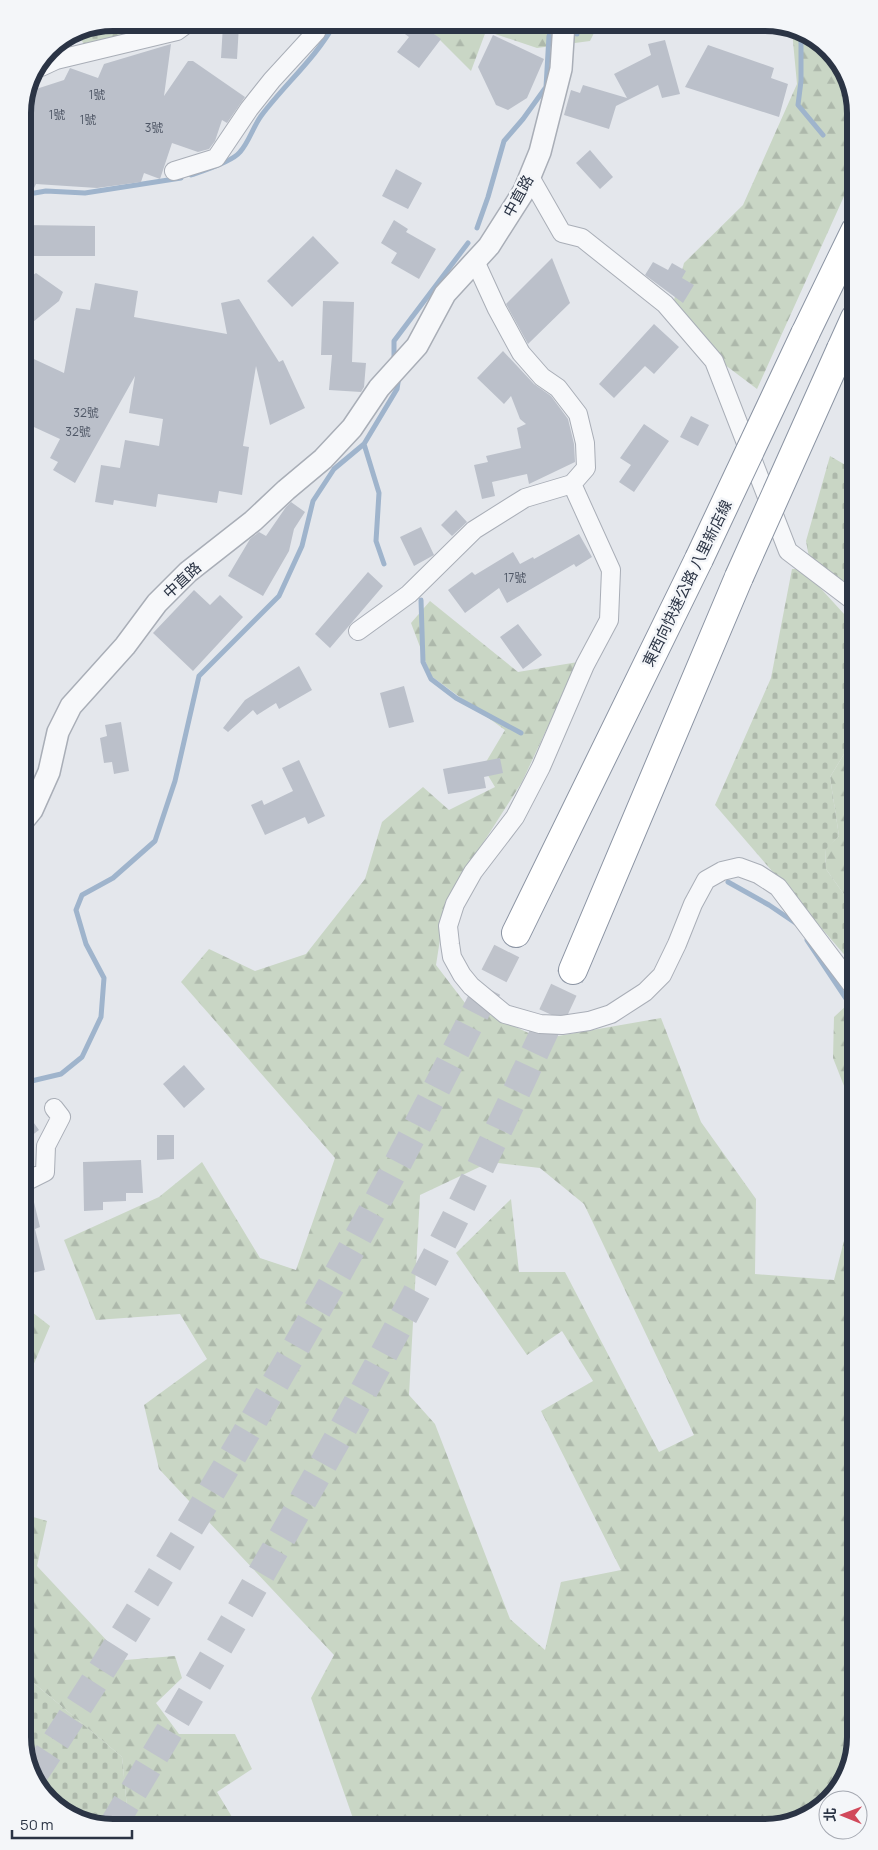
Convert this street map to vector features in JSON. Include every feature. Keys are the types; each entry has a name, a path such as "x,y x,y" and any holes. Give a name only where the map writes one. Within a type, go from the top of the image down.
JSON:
{"highway":[{"name":"東西向快速公路 八里新店線","path":"516,933 699,559 847,249"},
{"path":"573,970 739,577 847,337"}],"street":[{"path":"47,64 56,60 177,31"},
{"path":"174,171 216,158 249,109 272,80 316,31"},
{"name":"中直路","path":"31,811 49,772 58,732 71,706 125,646 157,603 188,572 253,522 286,490 323,459 352,428 379,388 418,346 444,294 489,246 524,191 540,152 561,69 563,31"},
{"path":"540,152 530,177 562,233 582,238 665,304 714,361 788,552 847,595"},
{"path":"358,631 409,594 474,530 525,498 572,484 586,468 585,443 578,414 558,388 542,377 522,353 497,309 475,261"},
{"path":"572,484 610,570 609,620 585,665 541,767 515,817 473,872 455,904 448,926 452,957 462,976 471,986 505,1014 540,1024 571,1024 611,1014 645,992 662,975 693,904 706,880 722,871 739,867 758,874 778,887 847,977"},
{"path":"31,1179 45,1172 46,1146 61,1117 54,1108"}],"green space":[{"path":"144,31 84,45 81,38 102,32"},
{"path":"431,31 486,31 471,71"},
{"path":"486,31 595,31 590,41 537,48"},
{"path":"792,36 806,42 823,55 841,82 847,113 847,190 757,389 696,343 674,300 684,263 743,205 797,84"},
{"path":"830,456 847,466 847,590 810,563 806,541"},
{"path":"792,569 803,569 847,617 847,638 844,640 847,661 847,749 830,777 839,836 825,850 826,869 847,899 847,958 715,805 771,678"},
{"path":"430,601 518,672 578,662 522,782 446,901 436,965 465,1003 541,1039 661,1018 701,1122 756,1199 755,1274 834,1280 847,1229 846,1748 838,1773 827,1790 818,1790 818,1799 806,1808 781,1817 765,1819 353,1819 311,1698 334,1655 159,1469 144,1405 207,1359 180,1314 96,1320 64,1240 159,1197 202,1162 260,1258 296,1270 335,1158 181,982 209,949 255,971 306,954 365,879 382,822 423,787 449,810 495,787 483,767 505,730 431,676 411,623","holes":["490,1162 540,1168 584,1204 694,1435 659,1452 565,1272 519,1272 511,1199 456,1253 527,1355 562,1331 593,1381 541,1411 621,1570 561,1582 545,1650 510,1619 435,1424 409,1395 420,1195"]},
{"path":"847,638 847,661 846,660 844,640"},
{"path":"847,749 847,899 826,869 825,849 839,836 830,777"},
{"path":"847,1005 847,1093 833,1058 834,1017"},
{"path":"31,1311 50,1326 31,1371"},
{"path":"31,1516 47,1521 37,1566 125,1660 175,1656 182,1678 156,1703 179,1734 235,1734 252,1769 217,1792 233,1819 128,1819 122,1757 31,1681"},
{"path":"31,1681 122,1757 128,1819 107,1819 87,1814 67,1805 55,1795 42,1778 33,1753 31,1737"}],"building":[{"path":"223,31 239,31 237,59 221,58"},
{"path":"401,31 430,31 441,39 419,68 397,52 409,37"},
{"path":"493,35 544,59 527,98 508,110 496,105 478,67"},
{"path":"665,40 680,94 662,98 658,85 616,106 609,129 564,115 571,90 580,93 583,85 627,98 614,74 651,55 648,44"},
{"path":"171,44 164,96 188,61 193,61 245,97 227,123 222,120 215,141 209,149 198,152 172,143 160,179 144,173 141,182 97,188 36,184 34,188 31,189 31,107 35,89 64,80 70,68 98,78 104,64"},
{"path":"708,45 774,68 771,78 788,84 779,117 685,87"},
{"path":"590,150 613,177 600,189 576,163"},
{"path":"396,169 422,183 408,209 382,196"},
{"path":"394,220 408,229 406,232 436,249 419,279 391,263 397,253 381,243"},
{"path":"31,225 95,226 95,256 31,256"},
{"path":"313,236 339,263 292,307 267,281"},
{"path":"552,258 570,303 528,344 506,304"},
{"path":"653,262 668,270 672,263 686,271 682,278 694,285 683,303 645,275"},
{"path":"36,273 63,292 59,301 31,324 31,276"},
{"path":"95,283 138,291 134,317 227,334 221,303 239,299 279,362 283,360 305,408 270,425 256,366 243,446 249,447 242,495 219,491 217,503 158,494 156,507 114,500 113,505 95,502 101,465 120,468 125,440 159,446 163,419 129,413 135,376 75,483 53,470 58,462 50,458 60,439 31,426 31,358 64,373 76,308 90,310"},
{"path":"323,301 354,302 352,362 366,363 364,387 361,392 329,390 332,355 321,355"},
{"path":"654,324 679,347 654,374 645,366 614,398 599,384"},
{"path":"503,351 534,384 551,396 568,419 574,444 575,462 529,484 527,474 492,482 495,496 482,499 474,465 488,462 486,456 521,448 517,428 526,424 520,419 511,396 504,404 477,378"},
{"path":"691,416 709,425 698,446 680,437"},
{"path":"644,424 669,441 634,492 619,482 631,465 620,458"},
{"path":"291,502 305,512 294,529 289,551 263,596 228,576 250,539 259,532 266,536"},
{"path":"456,510 467,522 452,536 441,525"},
{"path":"421,527 434,555 414,566 400,537"},
{"path":"579,534 592,557 576,567 574,564 507,603 499,588 465,613 448,590 472,572 475,575 513,552 520,564 533,557 534,559"},
{"path":"368,572 383,586 330,648 315,634"},
{"path":"194,590 210,605 220,595 243,617 193,671 153,633"},
{"path":"518,624 542,655 523,669 500,637"},
{"path":"299,666 312,690 279,709 276,703 257,715 253,710 228,732 223,728 245,700"},
{"path":"404,686 414,722 389,728 380,693"},
{"path":"121,722 129,771 114,774 112,762 104,763 100,738 107,736 105,725"},
{"path":"500,758 503,773 484,777 486,788 448,794 443,769"},
{"path":"299,760 325,816 308,824 305,817 265,835 251,805 262,800 264,805 293,791 282,768"},
{"path":"184,1065 205,1089 184,1108 163,1084"},
{"path":"31,1119 39,1130 31,1136"},
{"path":"157,1135 174,1135 174,1159 157,1160"},
{"path":"141,1160 143,1193 126,1193 126,1201 103,1202 103,1210 84,1211 83,1162"},
{"path":"31,1198 33,1198 40,1227 35,1229 45,1270 31,1273"}],"waterway":[{"path":"191,175 224,163 240,152 261,116 319,48 330,31"},
{"path":"477,228 504,141 546,87 549,36"},
{"path":"801,40 801,81 798,105 823,135"},
{"path":"31,194 46,191 85,193 181,178"},
{"path":"395,361 394,341 468,243"},
{"path":"31,1081 61,1074 82,1057 101,1017 104,978 86,944 76,910 82,895 113,878 155,841 175,781 199,676 279,596 302,546 313,501 334,469 364,444 397,389 399,376"},
{"path":"364,444 379,493 376,541 384,564"},
{"path":"421,600 423,662 431,679 456,698 521,733"},
{"path":"728,882 769,905 797,924"},
{"path":"807,940 847,1000"}],"tunnel":[{"path":"38,1769 151,1591 301,1339 383,1190 516,933"},
{"path":"117,1819 276,1549 355,1408 468,1192 573,970"}]}
